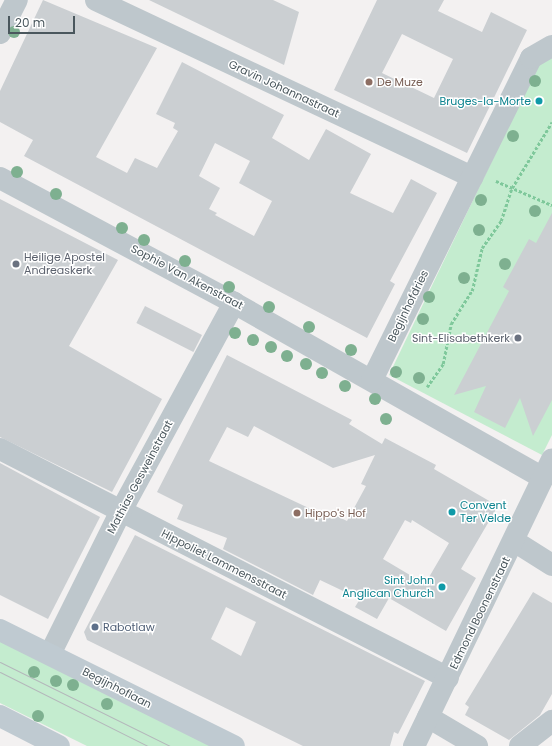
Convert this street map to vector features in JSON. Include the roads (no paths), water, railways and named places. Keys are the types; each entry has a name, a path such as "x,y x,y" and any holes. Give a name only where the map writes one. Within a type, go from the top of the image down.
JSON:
{"main road":[{"name":"Begijnhoflaan","path":"0,630 234,746"},
{"path":"0,716 59,746"}],"street":[{"path":"0,33 17,0"},
{"name":"Gravin Johannastraat","path":"96,0 472,177"},
{"name":"Begijnhofdries","path":"372,380 531,58 552,46"},
{"name":"Sophie Van Akenstraat","path":"0,178 234,303 372,380"},
{"name":"Mathias Gesweinstraat","path":"50,654 121,512 234,303"},
{"path":"372,380 414,405 548,469"},
{"name":"Hippoliet Lammensstraat","path":"0,449 448,678"},
{"name":"Edmond Boonenstraat","path":"414,746 548,469"},
{"path":"514,541 552,565"},
{"path":"428,718 477,746"},
{"path":"520,746 552,721"}],"tram line":[{"path":"0,662 170,746"},
{"path":"0,672 148,746"}],"place":[{"name":"De Muze","path":"369,82"},
{"name":"Bruges-la-Morte","path":"539,101"},
{"name":"Heilige Apostel Andreaskerk","path":"16,264"},
{"name":"Sint-Elisabethkerk","path":"518,338"},
{"name":"Convent Ter Velde","path":"452,512"},
{"name":"Hippo's Hof","path":"297,513"},
{"name":"Sint John Anglican Church","path":"442,587"},
{"name":"Rabotlaw","path":"95,627"}]}
